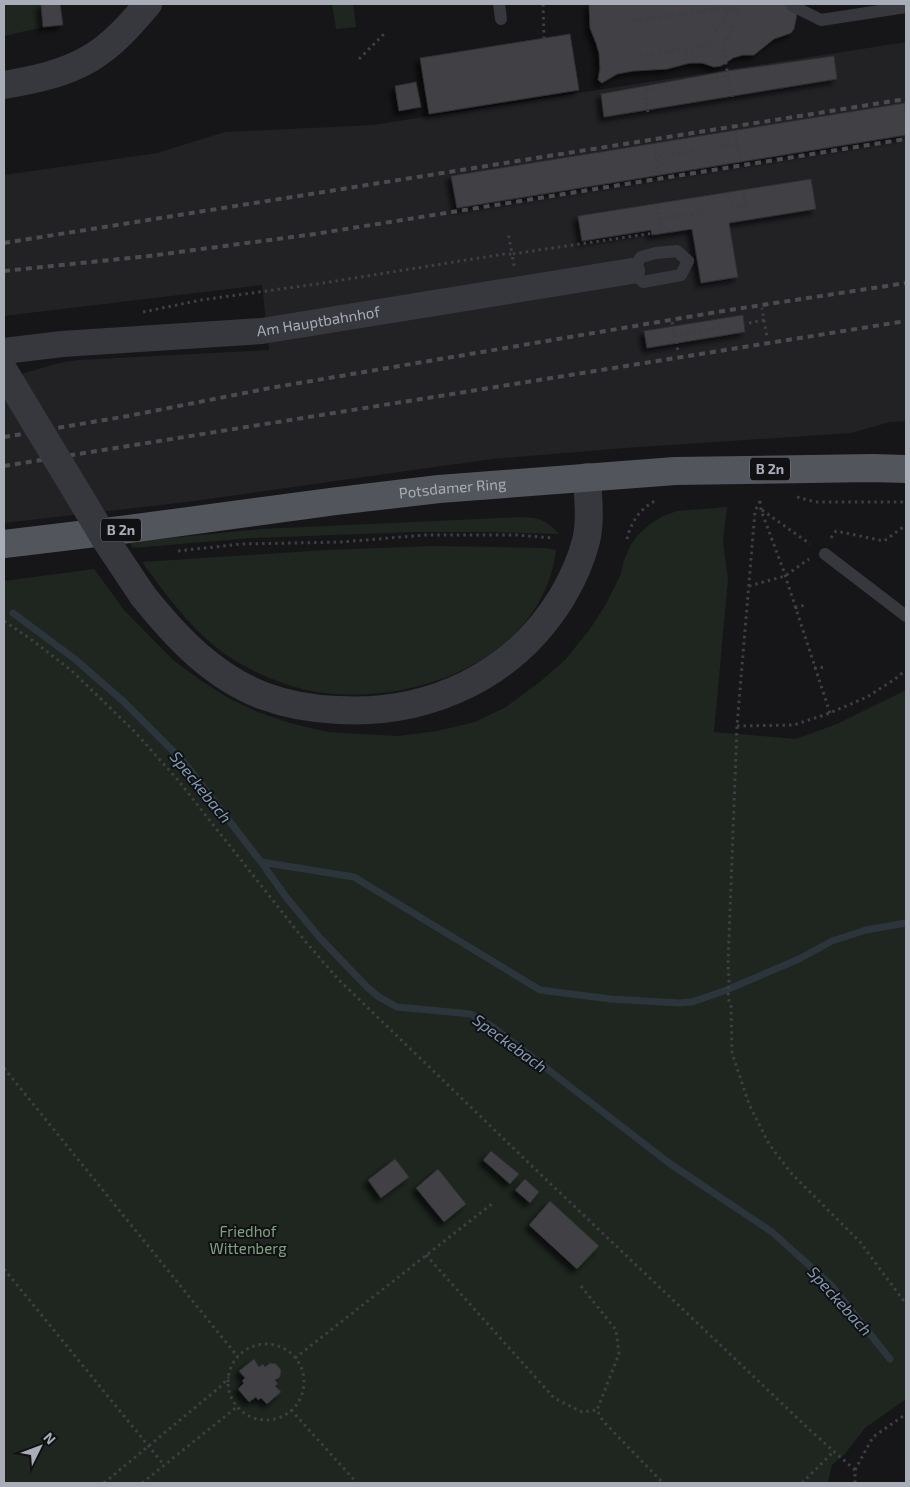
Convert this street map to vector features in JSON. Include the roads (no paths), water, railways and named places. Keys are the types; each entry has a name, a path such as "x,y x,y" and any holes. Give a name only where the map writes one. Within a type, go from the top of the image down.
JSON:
{"main road":[{"name":"Potsdamer Ring","path":"4,544 439,489 675,471 906,469"}],"street":[{"path":"4,85 53,74 89,59 115,40 132,24 148,4"},
{"name":"Am Hauptbahnhof","path":"4,351 62,344 262,331 632,271"},
{"path":"4,370 107,542 143,596 175,634 215,670 239,685 290,705 318,709 347,710 376,710 404,706 457,690 489,673 523,646 546,620 568,587 586,540 589,512 587,477"}],"lane":[{"path":"498,4 501,19"},
{"path":"791,4 821,20 906,8"},
{"path":"818,553 906,616"}],"waterway":[{"name":"Speckebach","path":"13,613 76,660 124,702 183,761 286,897 319,937 368,988 397,1007 471,1014 493,1027 669,1163 772,1232 831,1285 890,1359"},
{"path":"261,862 354,877 540,990 610,999 692,1002 724,991 799,959 832,941 866,930 906,923"}],"railway":[{"path":"4,243 906,99"},
{"path":"4,271 149,256 315,234 906,139"},
{"path":"4,437 128,416 270,388 723,311 906,283"},
{"path":"4,466 906,321"}],"park label":[{"name":"Friedhof Wittenberg","path":"248,1240"}]}
